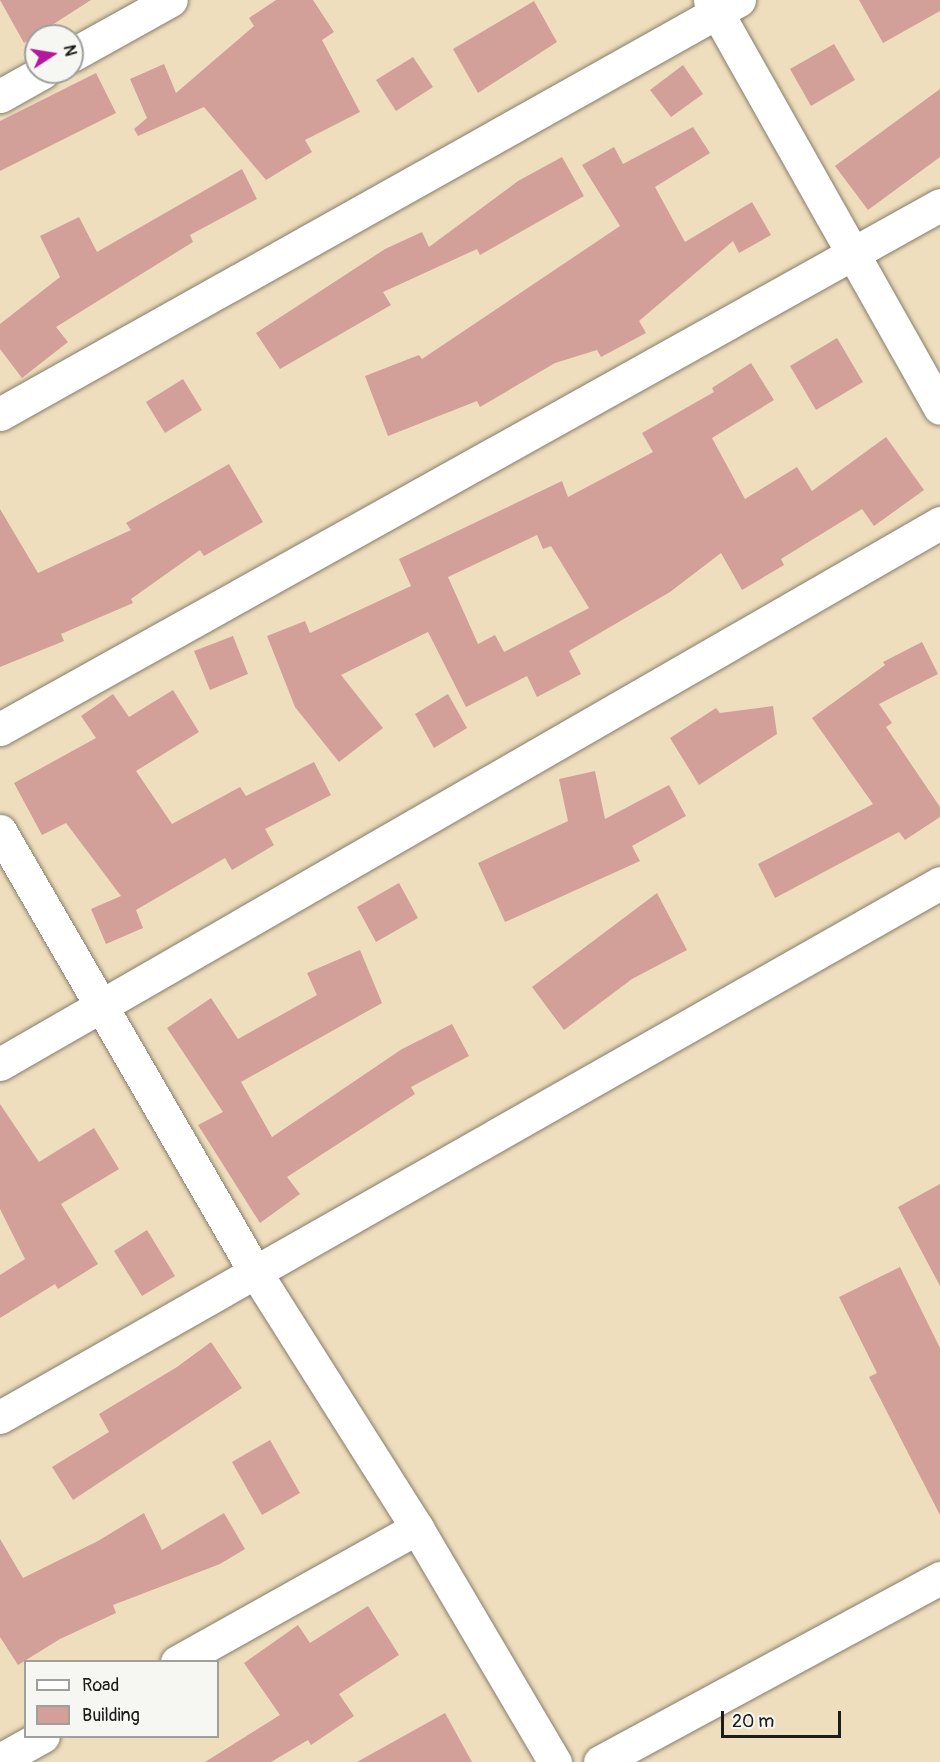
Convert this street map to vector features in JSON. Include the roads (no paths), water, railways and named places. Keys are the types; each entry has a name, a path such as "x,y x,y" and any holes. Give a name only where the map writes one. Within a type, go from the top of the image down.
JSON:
{"street":[{"path":"84,48 171,0"},
{"path":"0,414 722,4 940,408"},
{"path":"0,96 24,83"},
{"path":"0,729 940,205"},
{"path":"0,1064 940,523"},
{"path":"0,831 103,1005 254,1270 417,1528 555,1762"},
{"path":"0,1417 254,1270 940,883"},
{"path":"181,1660 417,1528"},
{"path":"600,1762 940,1578"},
{"path":"0,1760 41,1738"}]}
